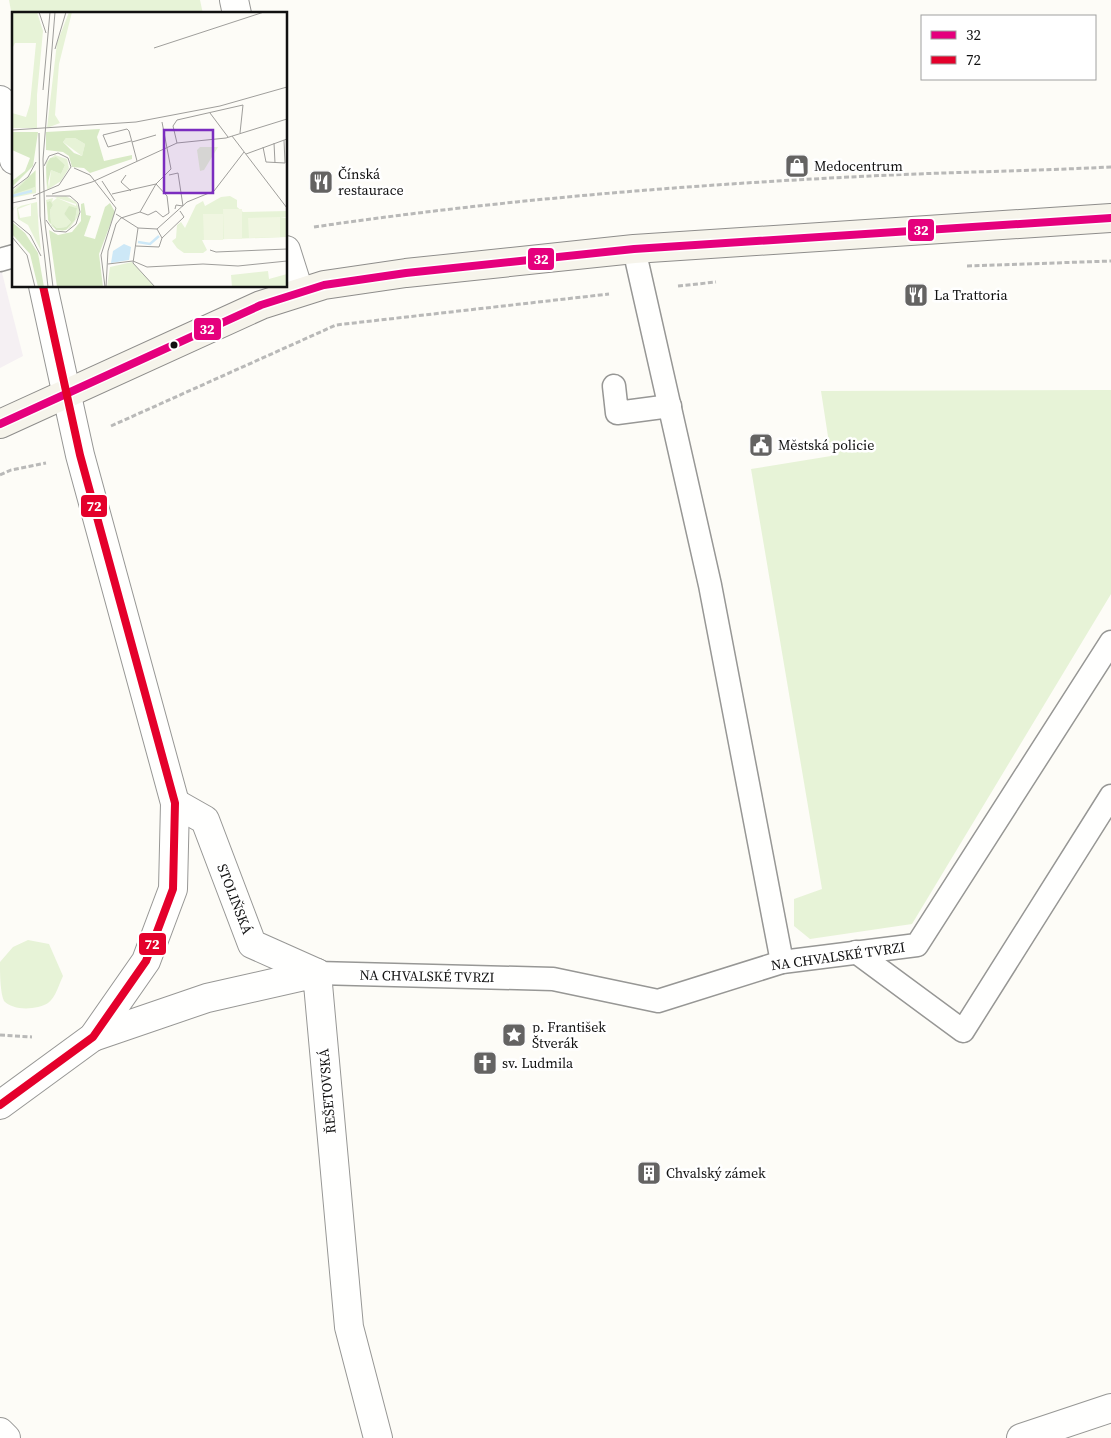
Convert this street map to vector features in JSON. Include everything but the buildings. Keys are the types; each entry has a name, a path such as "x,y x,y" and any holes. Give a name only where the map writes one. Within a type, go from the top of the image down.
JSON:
{"main road":[{"path":"0,424 261,304 324,285 406,273 634,249 1111,218"}],"street":[{"path":"0,100 12,151"},
{"path":"288,256 300,291"},
{"path":"43,288 80,455 175,803 173,889 146,961 93,1037"},
{"name":"STOLIŇSKÁ","path":"175,803 205,820 252,944 317,974"},
{"path":"0,1105 93,1037 207,998 317,974"},
{"name":"ŘEŠETOVSKÁ","path":"317,974 349,1327 378,1438"},
{"path":"1021,1438 1111,1408"},
{"path":"0,1432 6,1438"}],"lane":[{"path":"634,249 710,585 782,962"},
{"path":"614,386 617,413 670,406"},
{"name":"NA CHVALSKÉ TVRZI","path":"317,974 553,979 658,1001 782,962 917,945 1111,642"},
{"path":"856,952 964,1031 1111,796"}],"path":[{"path":"305,228 401,214 635,192 868,176 1111,167"},
{"path":"961,266 1111,261"},
{"path":"0,475 11,470 80,455 104,429 336,325 720,282"}],"shaded area":[{"path":"0,265 23,356 0,368"}],"green space":[{"path":"9,0 200,0 203,12 12,12 12,16"},
{"path":"1111,390 1111,594 912,924 810,939 794,926 794,899 822,889 751,469 831,456 821,391"},
{"path":"28,940 49,944 63,976 55,994 48,1003 32,1008 13,1007 4,1001 1,988 0,962 13,947"}],"transit line":[{"name":"32","path":"0,424 261,305 324,285 406,273 634,249 1111,218"},
{"name":"72","path":"0,1105 93,1037 146,961 173,889 175,803 80,455 43,288"}],"place":[{"name":"Medocentrum","path":"797,166"},
{"name":"Čínská restaurace","path":"321,182"},
{"name":"La Trattoria","path":"916,295"},
{"name":"Městská policie","path":"761,445"},
{"name":"p. František Štverák","path":"514,1035"},
{"name":"sv. Ludmila","path":"485,1063"},
{"name":"Chvalský zámek","path":"649,1173"}]}
